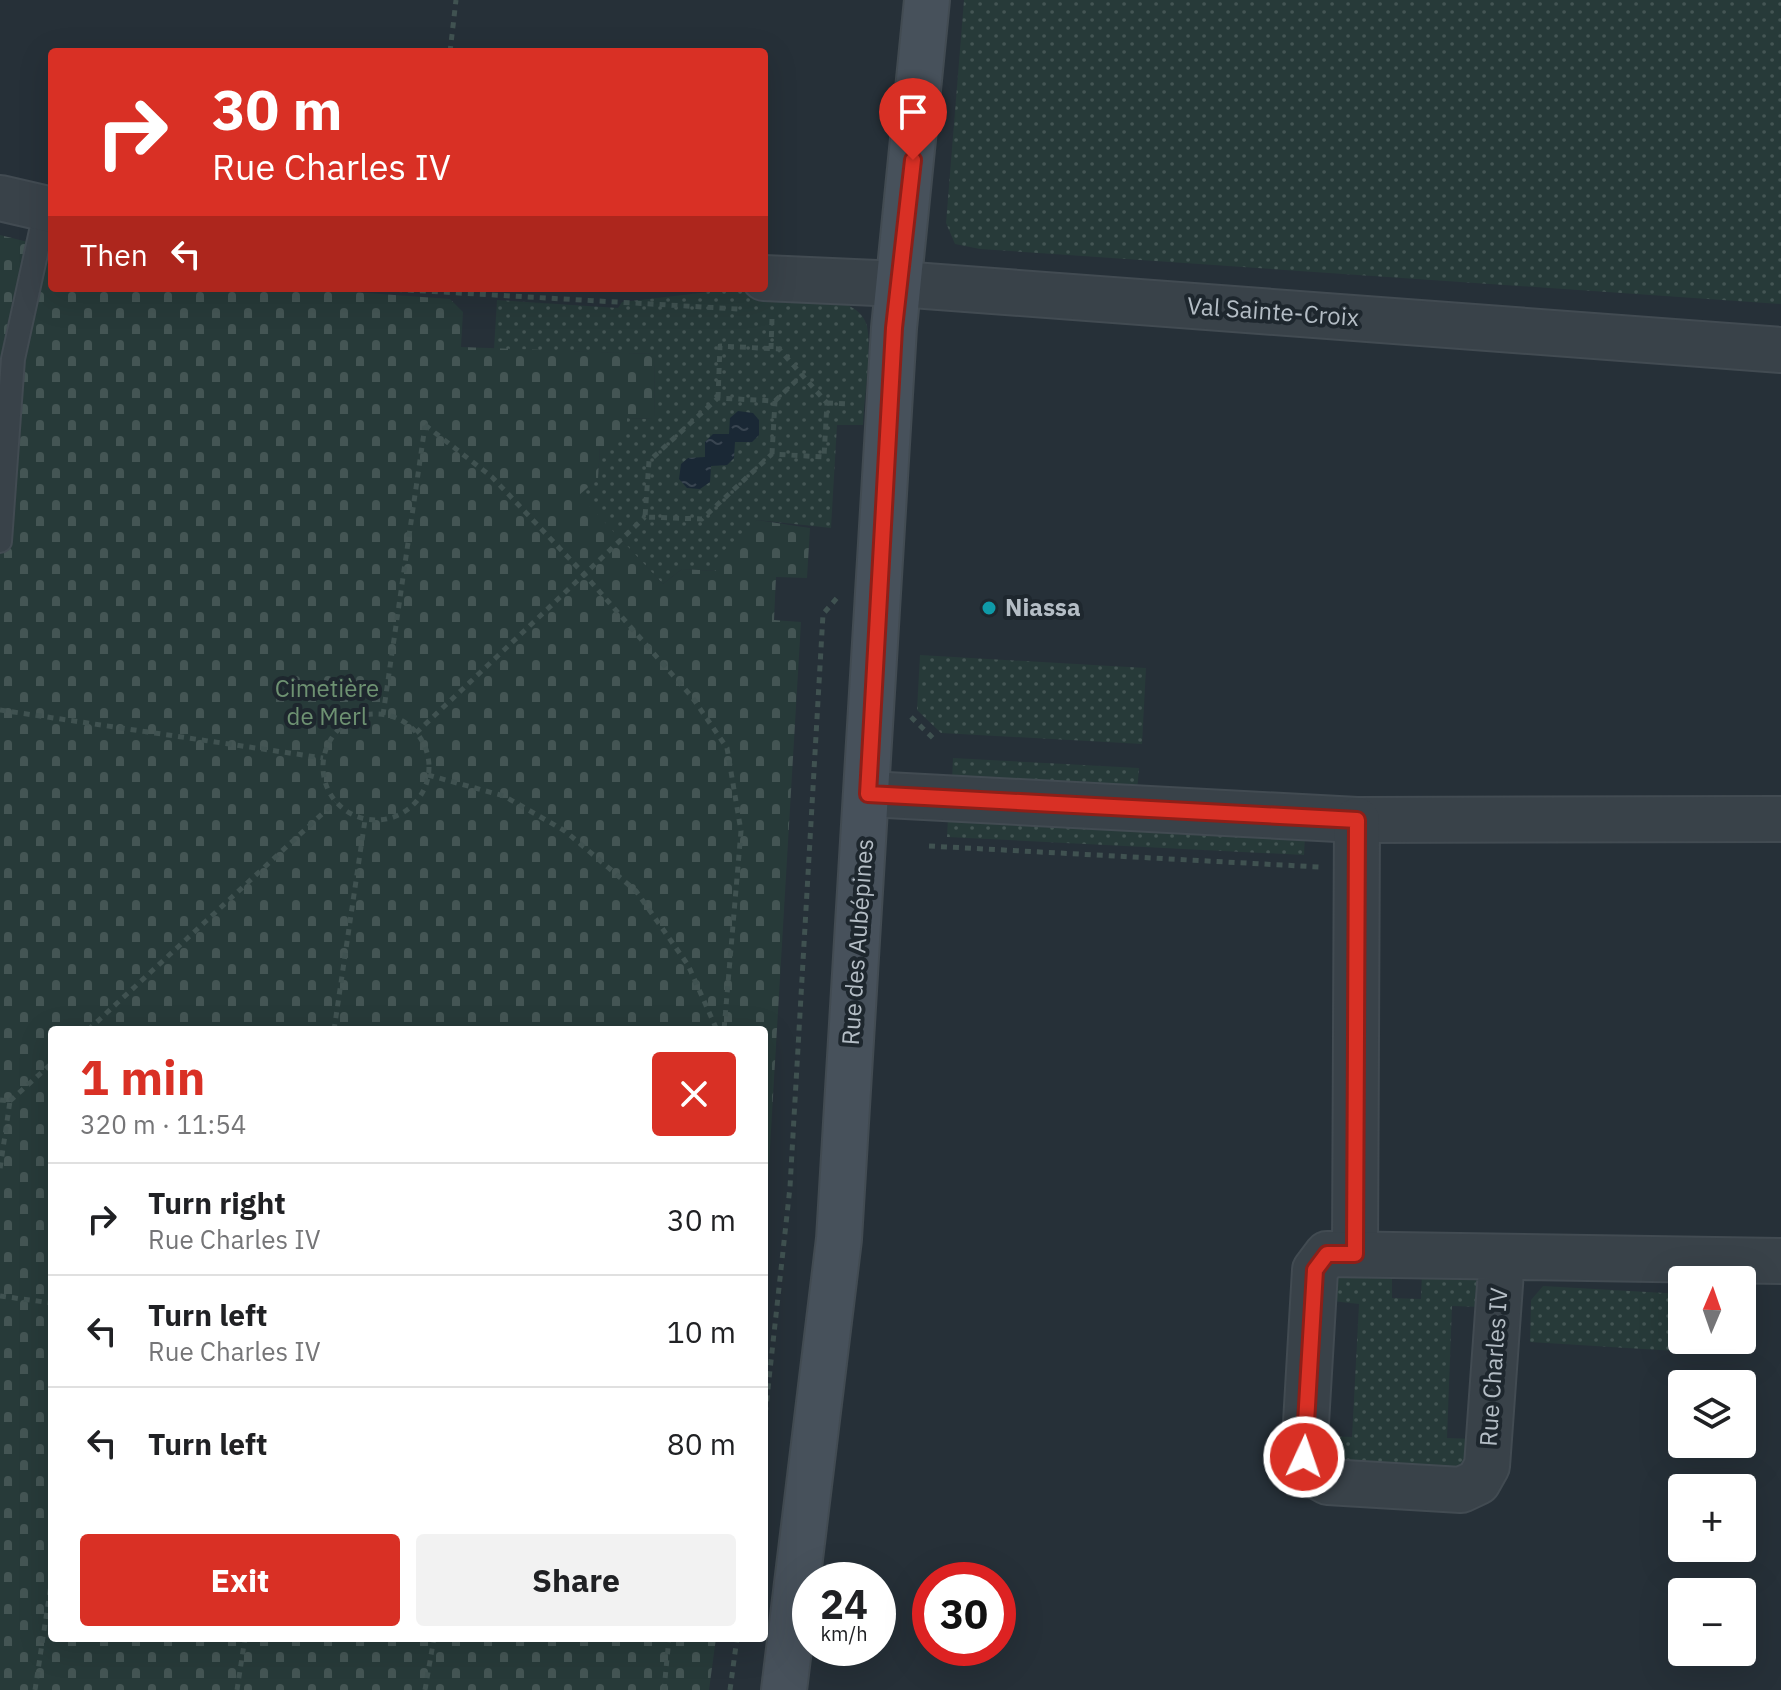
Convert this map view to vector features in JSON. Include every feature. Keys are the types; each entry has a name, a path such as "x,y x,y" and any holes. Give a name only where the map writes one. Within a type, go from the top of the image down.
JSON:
{"street":[{"name":"Rue des Aubépines","path":"784,1690 839,1239 868,794 880,549 899,284 927,0"},
{"path":"0,198 48,209"},
{"name":"Val Sainte-Croix","path":"760,299 899,284 1781,350"},
{"path":"868,794 1357,820 1781,819"},
{"path":"1355,1254 1357,820"},
{"name":"Rue Charles IV","path":"1502,1257 1487,1466 1478,1482 1461,1490 1328,1482 1312,1473 1304,1457 1315,1270 1327,1254 1781,1261"}],"lane":[{"path":"0,541 13,359 48,213"}],"path":[{"path":"450,48 456,0"},
{"path":"513,292 760,299 771,349"},
{"path":"416,733 645,517 649,461 718,398 720,346 779,349 827,403 824,457 772,454"},
{"path":"645,517 702,519 772,454 775,401 802,375"},
{"path":"718,398 775,401"},
{"path":"383,715 425,425 492,477 584,574 692,697 727,748 741,831 724,1026"},
{"path":"768,1388 790,1187 823,614 880,549"},
{"path":"912,703 911,718 936,741"},
{"path":"0,710 323,758"},
{"path":"367,715 383,715 416,733 429,760 428,775 423,792 399,815 365,820 335,802 322,774 323,758 338,729 367,715"},
{"path":"428,775 504,796 565,831 636,891 688,965 715,1026"},
{"path":"92,1026 335,802"},
{"path":"335,1026 365,820"},
{"path":"929,846 1320,867"},
{"path":"0,1169 10,1101 48,1067"},
{"path":"0,1100 10,1101"},
{"path":"0,1296 48,1302"},
{"path":"35,1690 48,1604"},
{"path":"237,1690 244,1642"},
{"path":"425,1690 433,1642"},
{"path":"664,1690 669,1642"},
{"path":"730,1690 736,1642"}],"green space":[{"path":"964,0 1781,0 1781,304 980,249 955,244 946,223"},
{"name":"Cimetière de Merl","path":"0,235 48,247 48,292 353,292 450,299 463,312 461,347 655,354 654,419 627,418 627,431 610,446 600,446 598,479 579,495 663,584 682,569 716,571 716,558 757,520 810,528 807,578 776,577 774,620 801,622 768,1181 768,1026 48,1026 48,1642 715,1642 709,1690 0,1690"},
{"path":"709,292 777,292 825,297 860,313 867,326 868,337 863,425 837,425 831,528 757,520 716,571 682,569 663,584 578,495 598,479 600,446 627,418 654,419 655,354 494,349 497,300 618,308 622,302"},
{"path":"920,655 1146,668 1142,744 941,733 917,710"},
{"path":"953,758 1139,768 1137,792 952,781"},
{"path":"948,817 1305,836 1304,855 947,837"},
{"path":"1347,1270 1392,1271 1392,1298 1421,1299 1422,1271 1468,1272 1480,1281 1481,1307 1452,1306 1447,1438 1474,1439 1464,1470 1338,1466 1328,1459 1326,1436 1352,1437 1359,1304 1332,1301 1333,1281"},
{"path":"1543,1286 1668,1293 1668,1351 1530,1342 1531,1300"}],"water":[{"path":"738,411 753,413 759,420 759,435 752,442 735,442 734,458 727,465 711,466 710,482 700,489 687,488 679,479 681,464 688,458 705,457 705,442 713,434 729,434 730,418"}],"place":[{"name":"Niassa","path":"989,608"}],"route":[{"path":"913,160 894,328 868,794 1357,820 1355,1254 1327,1254 1315,1270 1304,1457"}]}
